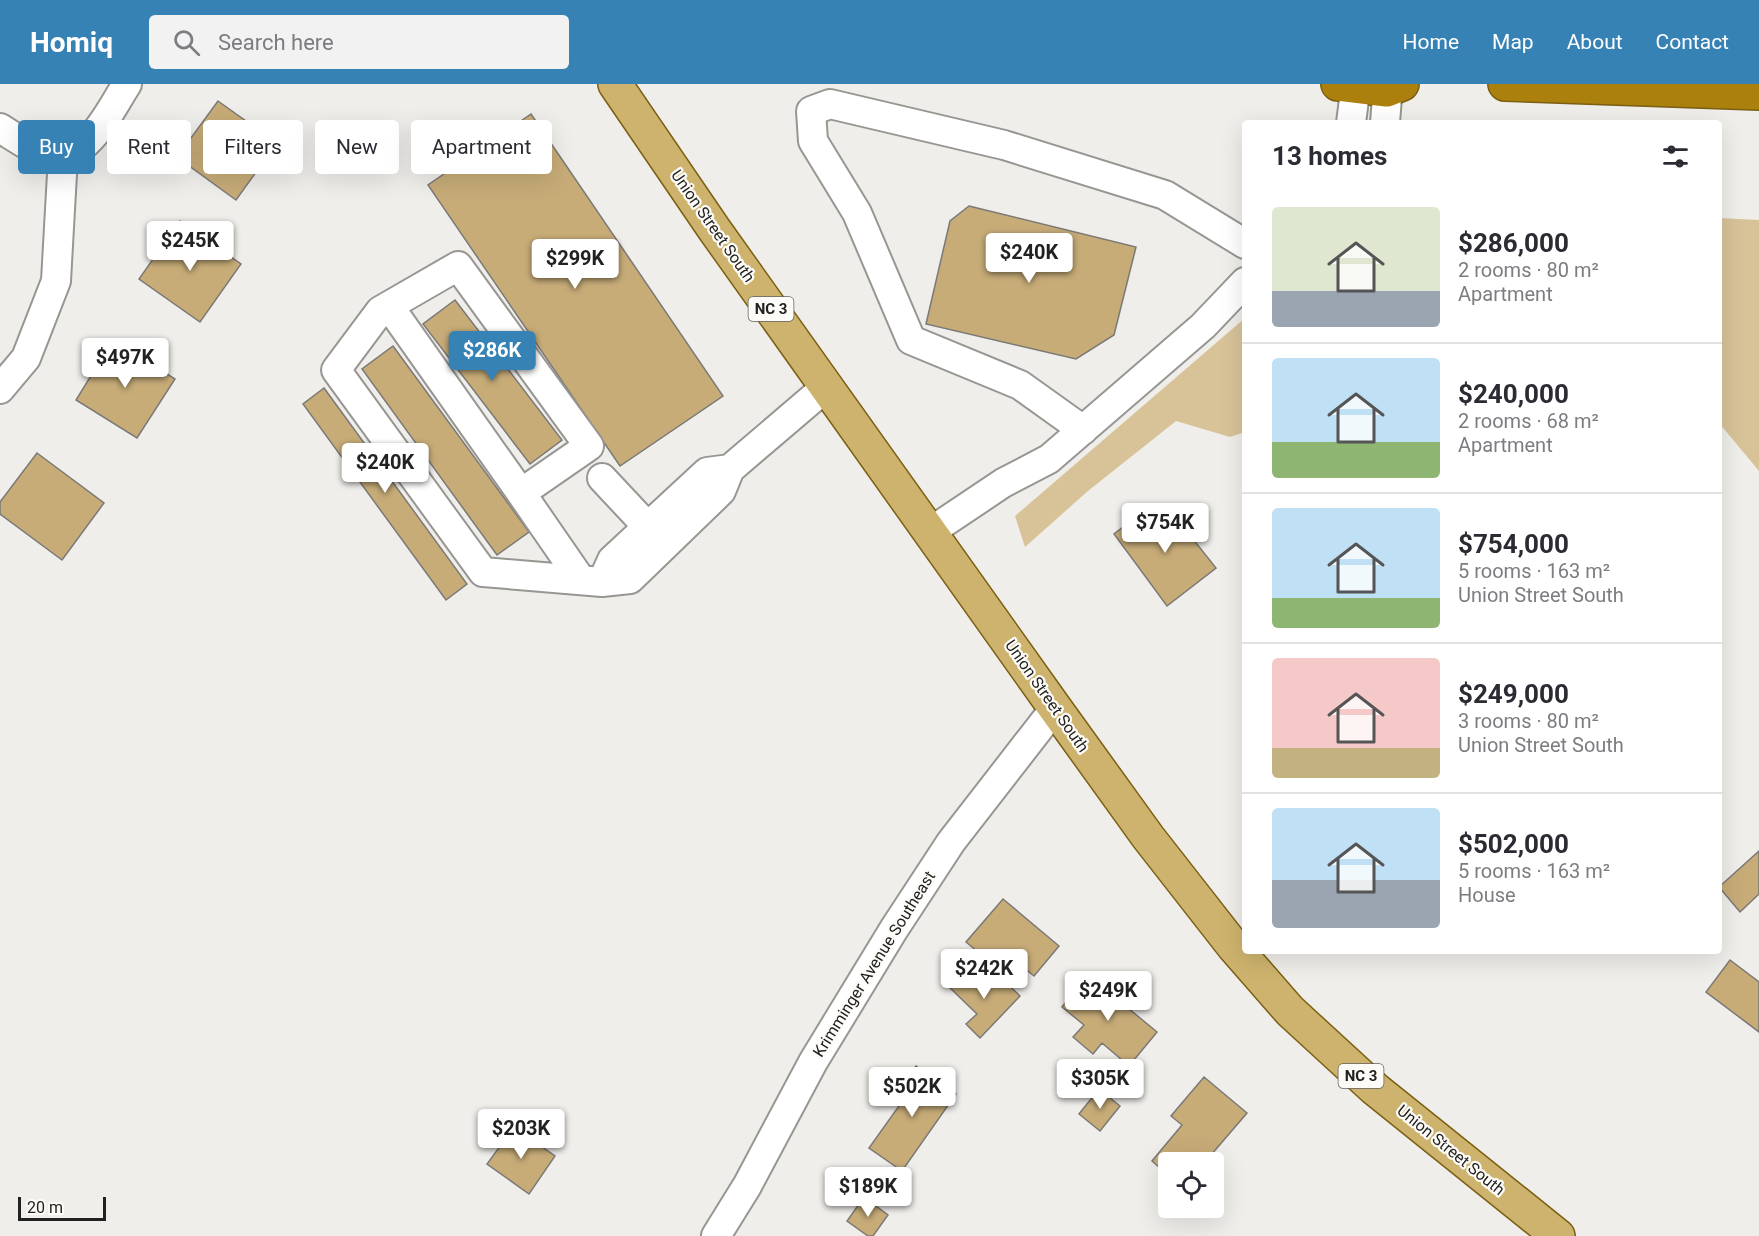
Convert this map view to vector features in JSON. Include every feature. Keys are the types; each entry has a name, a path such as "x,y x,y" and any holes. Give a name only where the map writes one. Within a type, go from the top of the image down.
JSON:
{"highway":[{"path":"1505,84 1759,93"}],"main road":[{"name":"Union Street South","path":"615,84 707,220 1055,708 1148,837 1234,947 1290,1011 1375,1089 1558,1236"}],"street":[{"path":"95,134 127,84"},
{"path":"1353,120 1371,85"},
{"path":"1371,85 1384,120"},
{"path":"1083,430 1020,385 911,340 857,213 813,141 811,111 830,104 1015,148 1165,195 1242,242"},
{"path":"0,128 18,138"},
{"path":"0,389 26,358 56,281 62,174"},
{"path":"521,494 588,446 458,266 380,311 336,370 483,572 592,581"},
{"path":"930,532 1004,483 1049,459 1203,326 1242,285"},
{"path":"389,306 521,494 592,581"},
{"path":"592,581 612,560 657,536 707,472 730,469 826,387"},
{"path":"602,478 657,536"},
{"name":"Krimminger Avenue Southeast","path":"716,1236 747,1186 813,1062 894,929 951,842 1055,708"}],"shaded area":[{"path":"1722,218 1759,220 1759,471 1722,427"},
{"path":"1242,321 1242,433 1230,437 1176,421 1088,491 1025,547 1015,516"}],"building":[{"path":"218,101 245,120 204,120"},
{"path":"531,114 535,120 522,120"},
{"path":"203,121 203,174 255,174 236,200 191,167 191,138"},
{"path":"552,145 723,396 620,466 428,185 444,174 552,174"},
{"path":"969,206 1136,247 1114,335 1076,359 926,324 950,221"},
{"path":"180,221 241,264 200,322 139,279"},
{"path":"455,300 562,440 530,464 423,324"},
{"path":"113,340 175,379 137,438 76,400"},
{"path":"393,346 529,532 497,555 362,369"},
{"path":"324,388 467,584 446,600 303,404"},
{"path":"37,453 104,503 62,560 0,514 0,502"},
{"path":"1153,504 1170,526 1178,520 1216,568 1167,606 1114,534"},
{"path":"1759,851 1759,894 1740,912 1722,891 1722,884"},
{"path":"1003,899 1059,946 1034,976 1002,950 991,963 966,942"},
{"path":"1730,960 1759,982 1759,1032 1706,992"},
{"path":"963,970 981,987 995,972 1020,996 980,1038 966,1024 977,1014 948,986"},
{"path":"1088,975 1157,1032 1129,1066 1102,1043 1093,1054 1073,1037 1084,1025 1062,1007"},
{"path":"916,1066 956,1094 902,1171 869,1148 899,1106 891,1101"},
{"path":"1204,1077 1247,1113 1214,1152 1160,1152 1182,1125 1171,1116"},
{"path":"1099,1089 1120,1106 1100,1131 1079,1114"},
{"path":"514,1127 555,1156 529,1194 487,1164"},
{"path":"1158,1154 1158,1166 1152,1161"},
{"path":"864,1197 888,1215 873,1236 868,1236 847,1221"}]}
